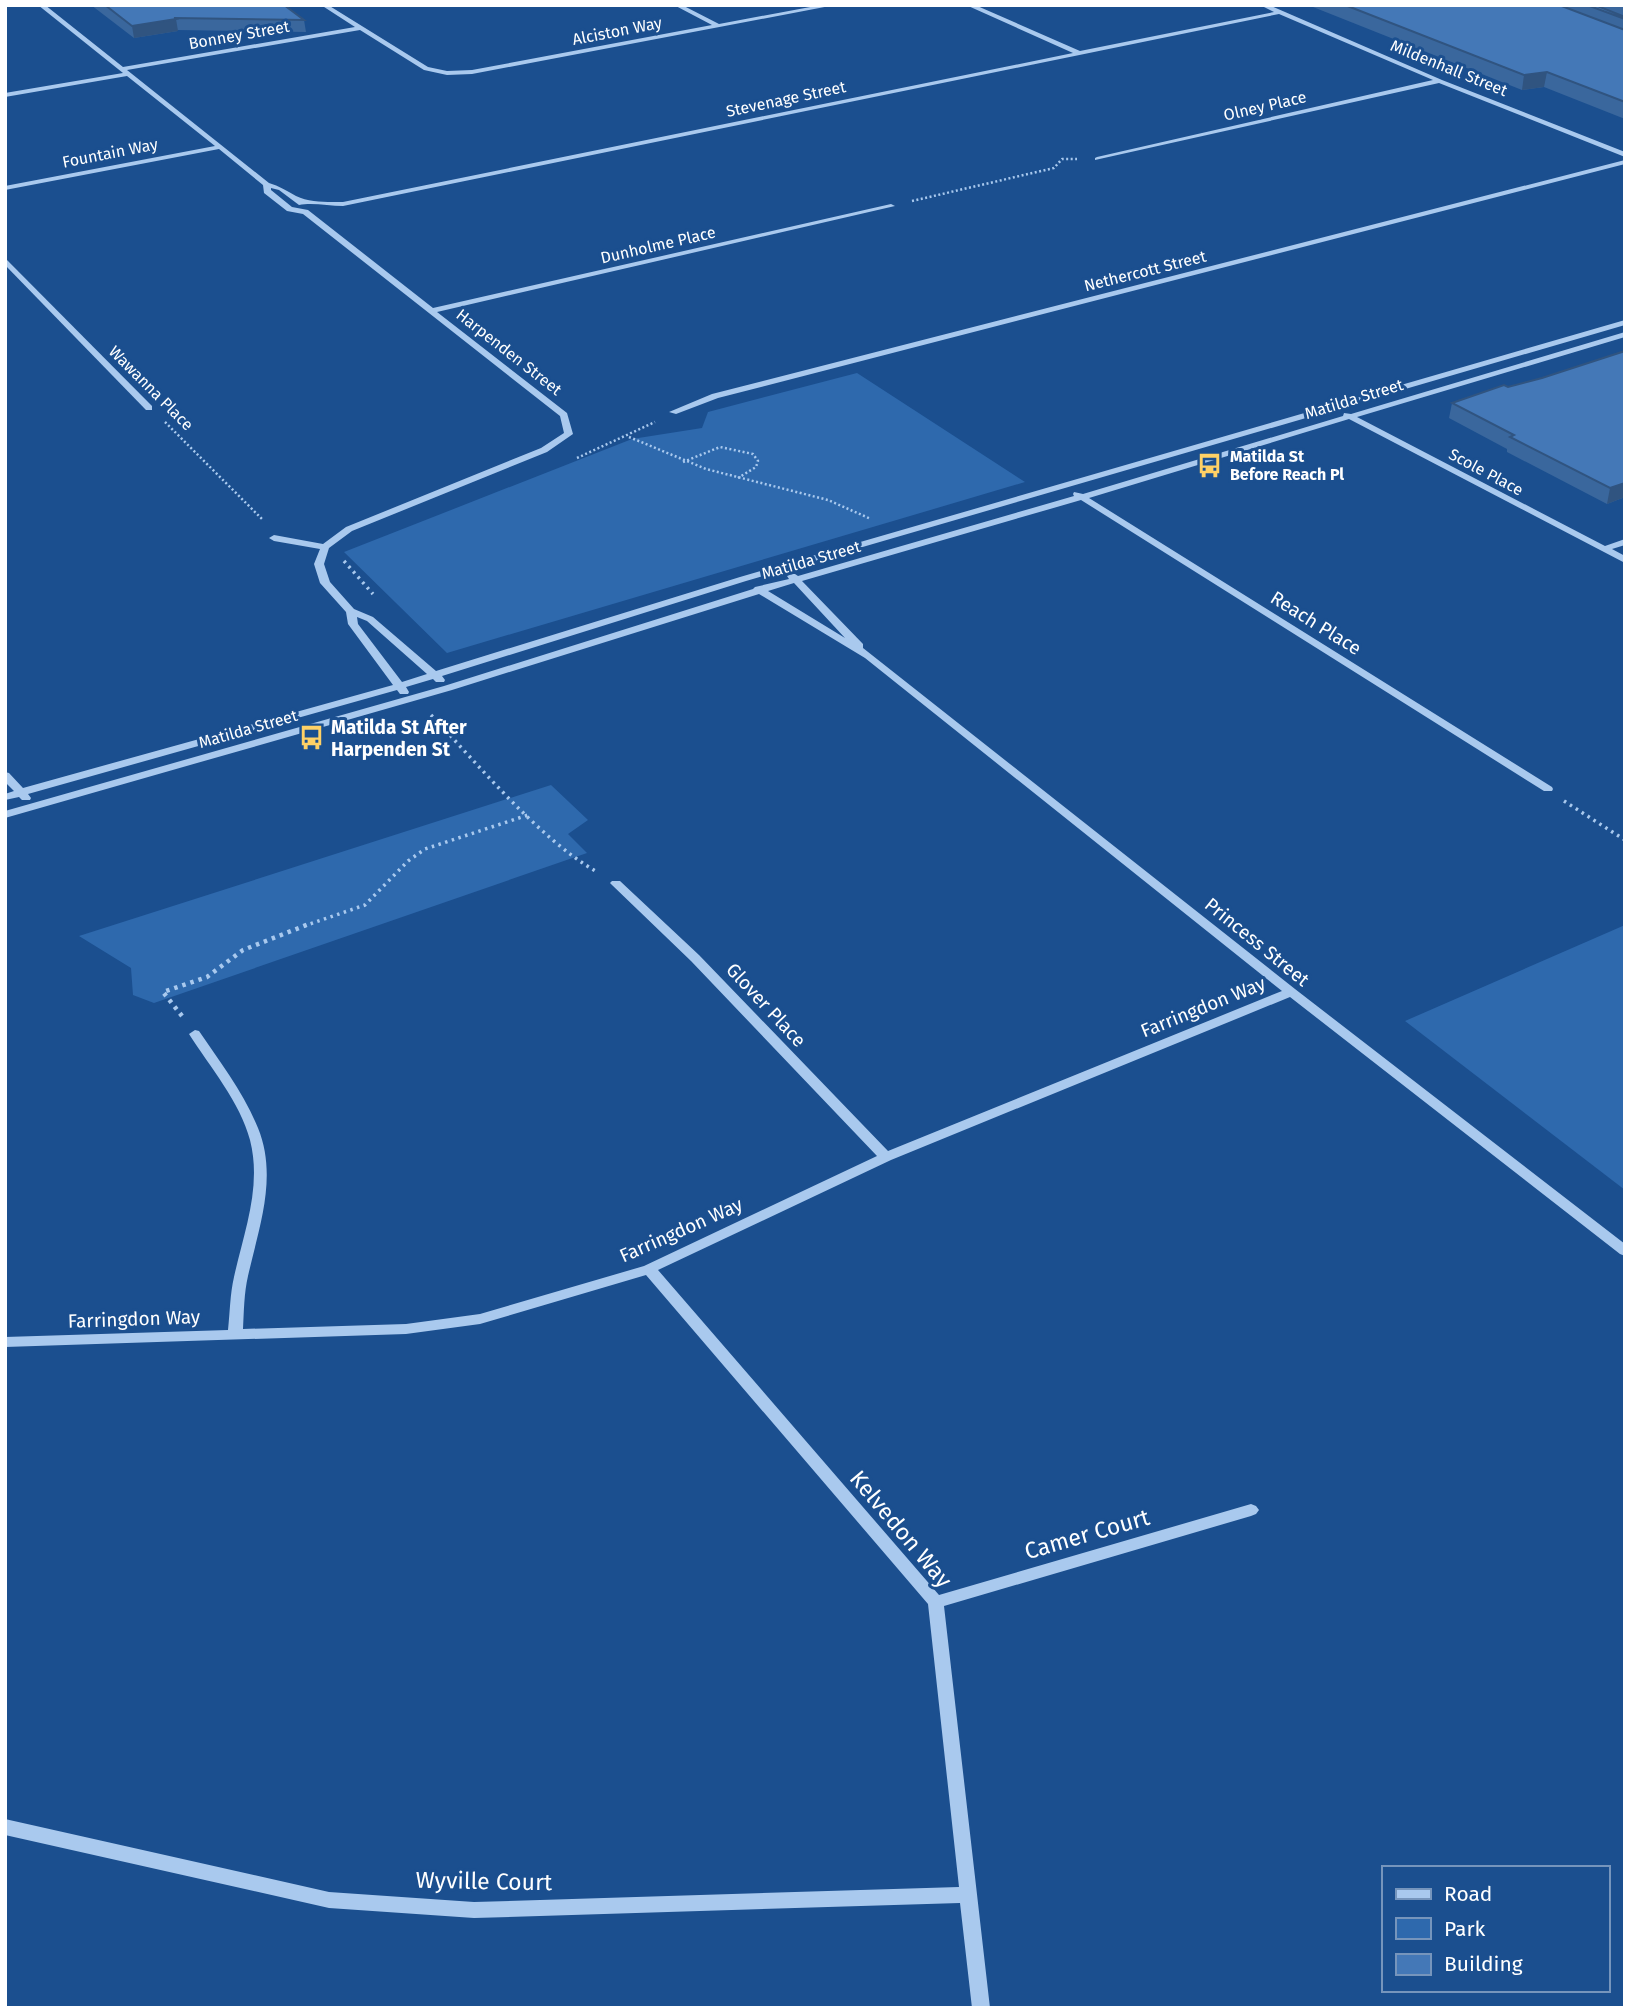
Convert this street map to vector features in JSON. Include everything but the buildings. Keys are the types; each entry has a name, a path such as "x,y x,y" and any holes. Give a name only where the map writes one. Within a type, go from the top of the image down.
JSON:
{"street":[{"name":"Harpenden Street","path":"41,5 267,184 281,189 305,205 305,212"},
{"name":"Alciston Way","path":"324,5 426,69 447,73 472,72 832,5"},
{"path":"677,5 718,26"},
{"path":"969,5 1079,53"},
{"name":"Mildenhall Street","path":"1263,5 1625,155"},
{"name":"Stevenage Street","path":"296,200 343,204 1281,12"},
{"name":"Bonney Street","path":"5,95 361,28"},
{"path":"438,81 447,73"},
{"name":"Olney Place","path":"1097,159 1440,80"},
{"name":"Fountain Way","path":"5,188 221,147"},
{"name":"Nethercott Street","path":"673,412 715,396 1625,162"},
{"name":"Harpenden Street","path":"267,184 267,191 290,209 305,212 564,415 569,434 544,450 349,529 325,547"},
{"name":"Dunholme Place","path":"431,311 891,206"},
{"name":"Wawanna Place","path":"5,260 149,408"},
{"name":"Matilda Street","path":"5,797 400,686 743,579 1625,322"},
{"name":"Matilda Street","path":"5,815 448,688 760,590 1625,334"},
{"name":"Scole Place","path":"1335,408 1625,560"},
{"name":"Reach Place","path":"1065,487 1548,789"},
{"path":"274,538 325,547 319,564 325,583 351,611 370,619 448,688"},
{"path":"1604,549 1625,542"},
{"name":"Princess Street","path":"782,568 797,580 869,656"},
{"name":"Princess Street","path":"743,579 869,656 1291,992 1625,1251"},
{"path":"351,611 353,624 400,686 414,698"},
{"path":"5,775 34,806"},
{"name":"Glover Place","path":"615,883 695,958 886,1157"},
{"name":"Farringdon Way","path":"5,1342 406,1329 480,1319 649,1269 886,1157 1291,992"},
{"path":"195,1034 225,1080 256,1137 261,1163 262,1195 241,1280 235,1335"},
{"name":"Kelvedon Way","path":"649,1269 936,1602 981,2008"},
{"name":"Camer Court","path":"936,1602 1251,1510"},
{"name":"Wyville Court","path":"5,1827 329,1900 474,1910 970,1895"}],"path":[{"path":"891,206 1054,169 1062,159 1097,159"},
{"name":"Wawanna Place","path":"149,408 268,525 274,538"},
{"path":"565,462 629,436 673,412"},
{"path":"629,436 683,462 847,505 877,524"},
{"path":"683,462 720,447 753,454 758,461 757,467 737,478"},
{"path":"340,556 374,594"},
{"path":"414,698 528,815 578,861 615,883"},
{"path":"1548,789 1578,812 1625,839"},
{"path":"195,1034 163,992 207,977 243,950 270,938 365,905 376,898 417,852 528,815"}],"green space":[{"path":"857,373 1025,482 447,653 344,552 632,439 702,428 708,412"},
{"path":"551,785 588,820 568,834 587,853 154,1003 133,995 131,968 79,936"},
{"path":"1625,925 1625,1190 1405,1021"}],"place":[{"name":"Matilda St Before Reach Pl","path":"1210,465"},
{"name":"Matilda St After Harpenden St","path":"311,738"}]}
